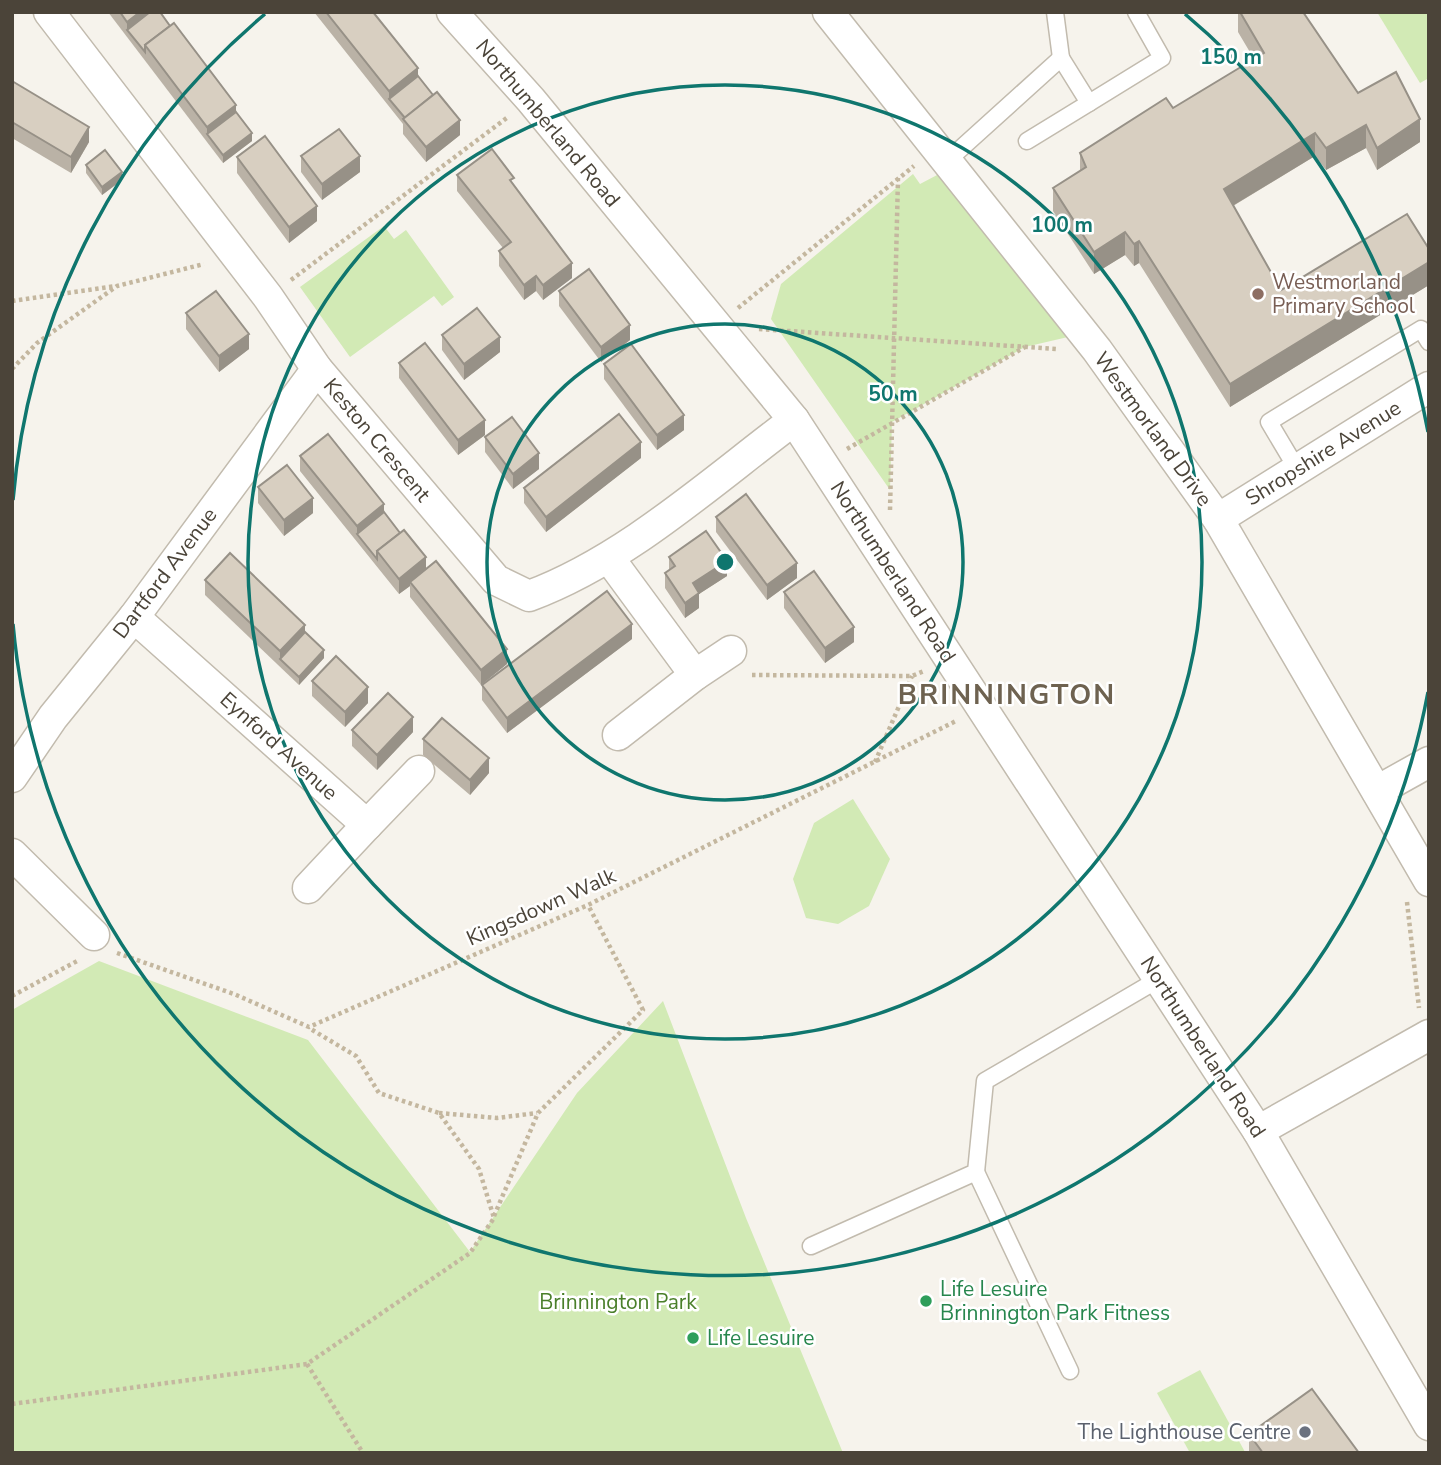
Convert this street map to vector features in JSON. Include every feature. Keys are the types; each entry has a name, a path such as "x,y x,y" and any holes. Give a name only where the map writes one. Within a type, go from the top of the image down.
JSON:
{"street":[{"name":"Keston Crescent","path":"49,12 268,297 317,369 496,580 529,596 559,585 609,558 794,420"},
{"name":"Northumberland Road","path":"452,12 531,100 794,420 1258,1131 1429,1425"},
{"name":"Westmorland Drive","path":"828,12 1097,350 1217,519 1377,791 1418,888"},
{"name":"Dartford Avenue","path":"12,777 53,717 134,617 317,369"},
{"name":"Shropshire Avenue","path":"1217,519 1429,387"},
{"path":"609,558 695,674"},
{"name":"Eynford Avenue","path":"134,617 367,825"},
{"path":"618,735 695,674 731,651"},
{"path":"1377,791 1429,762"},
{"path":"308,888 419,771"},
{"path":"12,854 99,947"},
{"path":"1258,1131 1425,1037"}],"lane":[{"path":"1055,12 1061,58 1089,103"},
{"path":"1027,141 1162,58 1136,12"},
{"path":"942,155 1061,58"},
{"path":"1297,469 1269,422 1421,329 1429,342"},
{"path":"1070,1371 976,1172 985,1082 1159,979"},
{"path":"811,1247 976,1172"}],"path":[{"path":"268,297 531,100"},
{"path":"716,326 898,178 942,155"},
{"path":"890,515 898,178"},
{"path":"12,301 117,286 184,268 237,258"},
{"path":"12,369 37,343 117,286"},
{"path":"716,326 1097,350"},
{"path":"822,463 1025,347"},
{"path":"749,675 912,676 950,660"},
{"path":"874,763 912,676"},
{"name":"Kingsdown Walk","path":"309,1027 588,905 982,708"},
{"path":"1418,888 1425,1037"},
{"path":"12,1404 307,1364 470,1253 494,1218 538,1113 643,1010 588,905"},
{"path":"12,996 99,947 234,994 309,1027 356,1056 379,1093 439,1113 497,1118 538,1113"},
{"path":"439,1113 479,1169 494,1218"},
{"path":"307,1364 363,1453"}],"green space":[{"path":"1377,12 1429,12 1429,78 1420,83"},
{"path":"913,174 920,184 939,174 1068,337 1025,347 892,422 890,490 771,319 781,284"},
{"path":"384,226 394,239 406,230 454,297 442,306 434,296 350,357 300,287"},
{"path":"853,799 890,859 869,906 838,924 806,918 793,879 814,823"},
{"name":"Brinnington Park","path":"99,961 308,1040 470,1252 577,1093 663,1001 746,1218 843,1453 12,1453 12,1010"},
{"path":"1200,1370 1245,1452 1190,1453 1157,1393"}],"building":[{"path":"120,12 140,12 127,22"},
{"path":"150,12 160,12 170,26 145,45 145,52 127,30"},
{"path":"326,12 373,12 418,68 389,91"},
{"path":"1240,12 1303,12 1358,93 1396,72 1420,119 1377,148 1366,125 1326,148 1315,133 1224,189 1281,290 1407,214 1429,249 1429,262 1230,384 1139,241 1134,244 1125,232 1094,252 1053,188 1086,167 1080,153 1166,98 1173,108 1264,53"},
{"path":"174,23 236,105 207,127 145,45"},
{"path":"418,76 433,95 405,118 389,99"},
{"path":"12,81 89,127 71,157 12,122"},
{"path":"437,92 460,120 426,147 403,119"},
{"path":"236,112 252,133 223,155 207,134"},
{"path":"339,129 360,156 322,184 301,156"},
{"path":"265,136 317,206 289,227 237,157"},
{"path":"492,149 514,178 510,180 572,263 543,285 536,276 524,285 499,251 511,242 457,175"},
{"path":"105,150 122,172 102,187 86,165"},
{"path":"589,269 630,325 601,347 559,291"},
{"path":"216,291 249,334 219,356 186,313"},
{"path":"477,308 500,337 464,364 442,335"},
{"path":"425,343 485,420 458,440 399,363"},
{"path":"631,344 684,415 657,435 604,364"},
{"path":"619,414 641,442 546,517 524,488"},
{"path":"512,417 539,453 513,474 485,437"},
{"path":"328,434 384,504 357,526 300,456"},
{"path":"287,465 313,498 284,520 258,487"},
{"path":"746,494 797,563 767,585 716,517"},
{"path":"384,512 400,533 377,551 377,559 357,534"},
{"path":"404,530 426,557 399,579 377,551"},
{"path":"706,531 727,561 693,583 699,593 685,603 665,573 675,566 669,557"},
{"path":"230,553 305,625 280,651 205,580"},
{"path":"436,561 507,649 481,670 410,582"},
{"path":"814,571 854,627 825,648 784,592"},
{"path":"607,591 632,624 507,718 482,685"},
{"path":"305,632 324,650 299,677 280,659"},
{"path":"336,656 368,687 345,712 312,681"},
{"path":"388,693 413,717 377,755 352,730"},
{"path":"442,718 489,758 470,780 423,739"},
{"path":"1312,1389 1359,1453 1263,1453 1249,1434"}],"place":[{"name":"Westmorland Primary School","path":"1258,294"},
{"name":"Life Lesuire Brinnington Park Fitness","path":"926,1301"},
{"name":"Life Lesuire","path":"693,1338"},
{"name":"The Lighthouse Centre","path":"1305,1432"}],"district":[{"name":"BRINNINGTON","path":"1007,694"}]}
